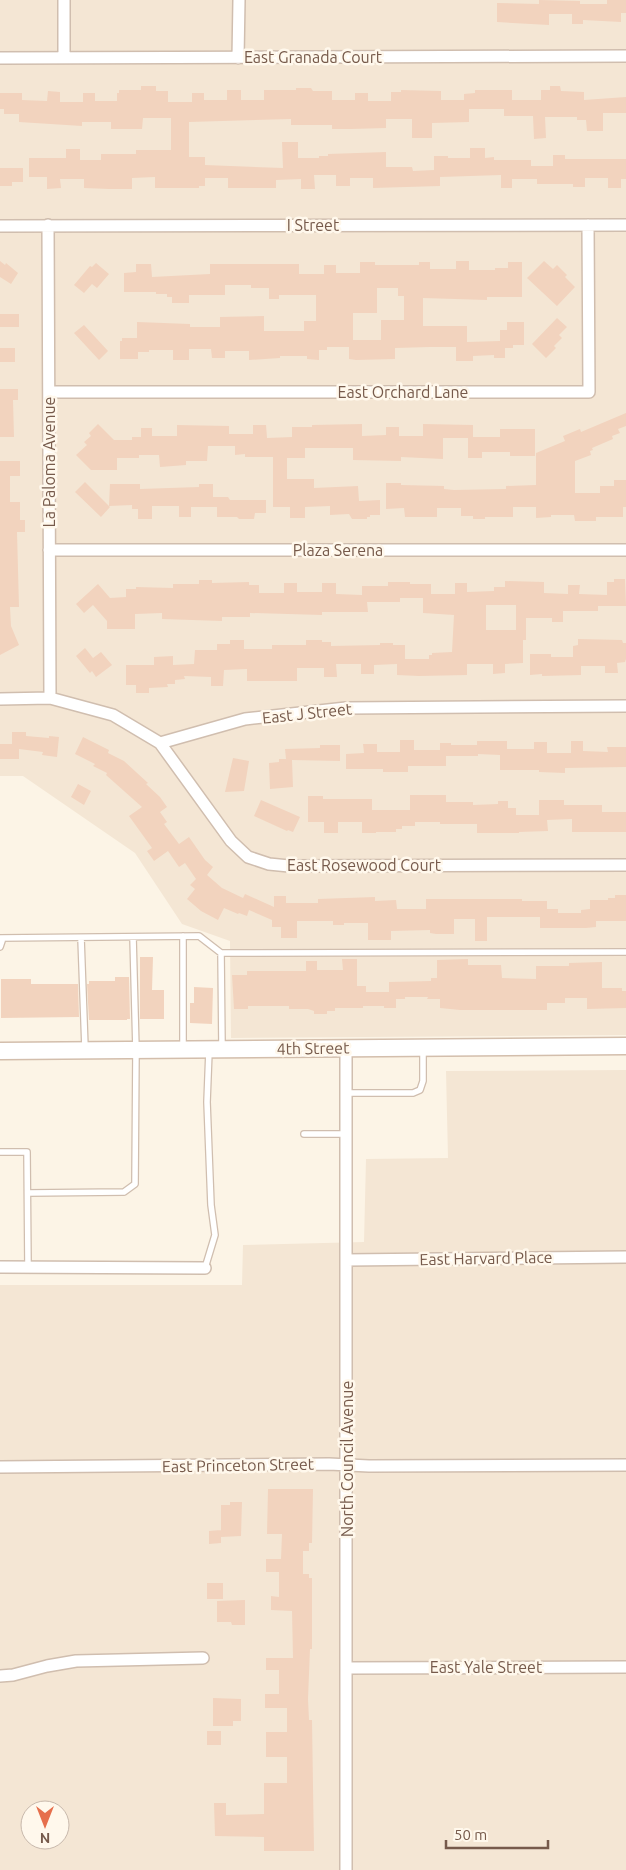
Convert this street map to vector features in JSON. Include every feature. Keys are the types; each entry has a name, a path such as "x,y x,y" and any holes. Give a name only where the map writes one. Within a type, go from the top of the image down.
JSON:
{"main road":[{"name":"4th Street","path":"0,1051 626,1046"}],"street":[{"path":"64,0 64,58"},
{"path":"238,58 239,0"},
{"name":"East Granada Court","path":"0,58 626,56"},
{"name":"La Paloma Avenue","path":"48,225 50,698"},
{"name":"East Orchard Lane","path":"49,392 589,392 588,225"},
{"name":"I Street","path":"0,226 626,225"},
{"name":"Plaza Serena","path":"49,550 626,550"},
{"path":"0,698 50,698 113,715 160,743"},
{"name":"East J Street","path":"160,743 246,719 346,708 626,706"},
{"name":"East Rosewood Court","path":"160,743 231,841 248,856 268,864 289,866 626,865"},
{"name":"North Council Avenue","path":"346,1048 346,1870"},
{"name":"East Harvard Place","path":"346,1260 626,1257"},
{"path":"0,1267 205,1268"},
{"name":"East Princeton Street","path":"0,1467 626,1465"},
{"path":"0,1676 13,1675 76,1660 203,1658"},
{"name":"East Yale Street","path":"347,1668 626,1667"}],"lane":[{"path":"183,936 183,1049"},
{"path":"0,947 1,938 199,936 221,953 626,952"},
{"path":"28,1193 124,1192 135,1184 136,1050 133,937"},
{"path":"82,938 85,1050"},
{"path":"205,1268 215,1235 211,1205 207,1102 216,1049 221,953"},
{"path":"346,1093 413,1093 420,1090 423,1047"},
{"path":"304,1134 346,1134"},
{"path":"0,1152 28,1152 28,1267"}],"shaded area":[{"path":"0,0 626,0 626,1035 231,1038 230,941 182,924 135,853 23,776 0,776"},
{"path":"626,1070 626,1870 0,1870 0,1285 242,1285 243,1245 364,1242 366,1159 448,1158 446,1071"}],"building":[{"path":"539,0 580,1 580,4 607,4 607,0 626,0 626,13 621,13 621,22 583,20 583,24 572,24 572,14 549,14 549,25 497,22 497,3 539,4"},
{"path":"141,86 156,86 156,91 168,91 168,102 192,102 192,93 204,93 204,100 227,100 227,90 241,90 241,100 264,100 264,90 296,90 296,88 311,88 313,91 332,91 332,100 355,100 355,93 368,93 368,101 391,101 391,92 401,92 401,90 441,91 441,100 464,100 464,94 475,93 475,90 512,90 512,100 541,100 541,90 550,90 550,86 560,86 561,91 584,92 584,100 626,97 626,113 603,113 603,131 587,131 586,120 577,120 577,117 545,117 546,138 534,139 533,116 504,116 504,109 469,109 469,122 432,123 432,138 412,138 412,119 386,119 386,128 351,129 332,129 332,125 291,125 291,119 189,122 189,157 205,157 205,165 283,168 282,142 298,142 298,158 319,158 319,156 328,156 328,154 386,152 386,167 412,167 413,171 434,170 434,156 470,158 470,148 485,148 485,158 494,157 494,160 531,160 531,166 553,166 553,155 565,155 565,159 626,159 626,179 621,179 621,188 608,188 608,178 585,178 585,187 573,187 573,184 537,184 537,179 512,179 512,188 501,188 501,175 440,177 440,186 373,188 373,178 350,178 350,186 336,186 336,175 314,175 315,189 301,189 301,179 276,180 276,188 228,188 228,178 205,178 205,186 199,186 199,188 155,188 155,177 132,178 132,189 84,188 84,179 60,179 61,188 47,189 47,177 29,177 29,158 66,158 66,149 80,149 80,160 101,160 101,154 136,154 136,150 171,150 171,118 143,118 142,129 111,129 111,122 82,122 82,126 19,122 19,114 4,114 4,109 0,109 0,93 22,93 22,100 47,101 48,91 60,92 60,102 83,102 83,93 95,93 95,101 117,101 119,90 141,90"},
{"path":"0,168 23,168 23,182 12,182 12,186 0,186"},
{"path":"0,261 5,265 6,263 18,273 11,284 0,277"},
{"path":"456,261 469,261 469,270 495,270 495,268 508,268 508,262 522,262 522,297 487,297 487,300 423,298 423,326 467,326 467,342 500,341 500,330 507,330 507,322 524,322 524,345 513,345 513,348 505,348 505,358 494,358 494,355 473,356 473,361 456,361 456,347 395,348 395,359 349,359 349,347 327,347 327,350 319,350 319,360 307,359 307,356 280,356 280,358 249,360 249,351 225,351 225,358 212,358 211,349 189,349 189,360 173,360 173,350 149,350 149,352 138,352 138,359 120,359 120,341 122,341 122,338 137,338 137,322 190,324 190,327 220,327 220,317 264,316 264,331 304,331 304,321 316,321 316,295 279,295 279,299 269,299 269,288 251,288 251,285 225,285 225,295 189,295 189,303 172,303 172,297 167,297 167,294 156,294 156,292 124,292 124,273 136,272 136,264 151,264 152,277 210,274 210,264 299,264 299,274 324,274 324,265 336,265 336,273 360,273 360,262 375,262 375,265 419,265 419,262 430,262 430,269 456,269","holes":["377,288 398,288 398,296 404,296 404,320 381,320 381,340 353,340 353,313 377,313"]},
{"path":"544,261 553,269 557,265 575,287 557,306 527,278"},
{"path":"96,263 109,274 97,288 92,284 84,293 74,285 90,266 92,267"},
{"path":"0,314 19,314 19,327 0,327"},
{"path":"557,318 567,327 559,335 562,338 554,346 556,348 546,358 532,344"},
{"path":"84,325 108,351 99,360 74,333"},
{"path":"0,348 15,348 15,362 0,362"},
{"path":"0,389 18,389 18,400 13,400 14,437 0,437"},
{"path":"626,413 626,426 618,429 620,433 612,436 613,439 592,448 593,450 590,451 591,455 575,461 575,493 600,493 600,486 614,486 614,480 626,480 626,507 623,507 623,517 596,517 596,521 575,521 574,515 551,515 551,517 536,518 536,507 513,507 513,517 473,519 473,516 461,516 461,508 437,508 437,517 405,517 404,508 386,509 386,483 444,486 444,489 454,490 506,489 506,486 536,485 536,453 565,441 563,436 580,429 581,432"},
{"path":"98,424 114,440 132,440 132,437 141,437 141,428 152,428 152,436 177,436 177,425 229,426 229,434 253,434 253,425 266,425 267,438 292,437 292,427 312,427 312,425 362,424 362,436 386,435 386,427 399,427 399,436 423,436 423,424 473,425 473,437 500,437 500,429 535,429 535,456 510,456 510,452 482,452 482,458 468,458 468,438 443,438 443,459 401,457 401,461 353,460 353,448 305,448 305,458 287,458 287,479 314,479 314,488 358,486 359,501 380,500 380,515 370,515 367,519 352,519 349,514 330,515 330,506 305,507 305,518 290,518 290,507 273,507 273,457 245,457 245,454 235,455 235,446 208,446 207,461 186,461 186,465 160,467 159,455 139,455 139,458 117,458 117,470 91,470 76,455 87,445 84,442 91,436 89,433"},
{"path":"0,461 20,461 20,476 10,476 10,502 20,502 20,520 25,520 25,532 17,532 19,607 10,607 11,626 19,645 0,655"},
{"path":"85,482 110,507 101,517 75,492"},
{"path":"110,484 140,484 140,489 199,487 199,484 213,484 213,497 228,497 230,500 266,500 266,513 255,513 254,519 239,519 237,517 217,517 217,507 191,507 191,517 179,517 179,506 152,506 152,519 138,519 138,509 132,509 132,505 109,506"},
{"path":"614,579 625,579 626,606 598,606 598,611 563,611 563,622 552,622 552,618 526,618 526,640 523,640 523,663 505,664 505,673 493,674 493,664 467,664 467,675 397,675 397,664 374,665 374,674 361,674 361,664 336,664 337,677 324,677 324,668 297,668 297,681 247,681 247,669 224,670 223,686 211,686 211,677 184,676 185,679 175,680 175,684 167,684 168,687 149,688 149,693 136,693 136,685 126,685 126,665 154,665 154,657 173,656 173,665 194,664 195,650 217,650 217,644 230,644 230,640 244,640 244,649 272,649 272,645 306,645 306,640 331,642 331,646 393,643 393,645 405,645 405,659 429,659 429,655 432,655 432,653 452,652 454,615 423,613 423,598 400,598 400,602 367,602 368,612 322,612 322,615 250,613 250,617 222,617 222,621 162,619 162,613 135,614 135,629 107,629 107,621 93,605 84,613 76,604 98,584 110,598 126,597 126,589 136,589 136,587 173,588 173,584 199,584 199,580 212,580 212,583 249,582 249,585 259,585 259,593 284,593 284,583 297,583 297,592 322,592 322,583 336,583 336,594 362,595 362,586 388,586 388,582 431,584 431,594 455,594 455,583 467,583 467,592 494,591 494,587 505,587 505,581 544,582 544,593 568,594 568,585 580,585 579,594 607,595 607,582 614,582","holes":["486,605 516,605 516,630 486,630"]},
{"path":"578,639 622,640 623,643 626,643 626,659 625,662 617,663 618,673 605,673 605,666 581,666 581,675 530,675 530,654 551,654 551,657 573,657 573,646 578,645"},
{"path":"85,648 93,658 101,652 112,665 96,677 92,671 90,673 76,656"},
{"path":"12,732 26,732 26,736 59,737 57,757 42,755 43,752 19,749 19,759 0,759 0,744 12,744"},
{"path":"83,737 109,750 108,753 124,761 148,783 146,784 160,797 167,807 160,812 167,822 164,824 179,844 189,837 205,860 213,867 207,875 222,888 243,898 245,894 274,907 274,896 286,896 286,903 318,903 318,899 375,897 375,901 396,900 397,909 426,909 426,899 522,899 522,901 547,901 547,909 558,909 558,913 581,913 581,910 590,909 590,900 608,900 608,898 615,898 615,895 626,895 626,921 596,921 596,927 586,928 540,928 540,917 487,917 487,941 475,941 475,919 454,919 454,934 430,933 430,930 391,931 391,940 368,940 368,923 333,925 333,921 297,921 297,938 281,938 281,927 272,927 272,920 249,910 247,916 224,908 218,920 201,911 187,899 195,889 190,885 196,879 185,863 179,867 168,851 154,861 147,851 152,848 129,816 142,807 106,775 107,773 93,766 95,764 75,754"},
{"path":"400,740 414,740 414,750 440,750 440,743 477,745 477,741 507,741 507,749 534,749 534,742 547,742 547,753 571,753 571,741 583,741 583,751 608,752 607,747 626,747 626,767 565,768 565,773 539,772 539,770 500,770 500,755 478,754 478,756 446,756 446,766 408,766 408,772 383,772 383,769 346,769 346,754 364,753 363,744 377,744 377,752 400,752"},
{"path":"320,745 340,745 340,761 292,760 293,787 270,789 269,763 279,762 279,759 286,759 285,749 320,748"},
{"path":"233,758 249,761 244,791 225,792"},
{"path":"78,784 91,791 84,805 71,797"},
{"path":"410,795 446,795 446,802 473,802 473,805 498,804 498,801 508,801 508,808 516,808 516,815 539,815 539,800 564,800 564,805 602,805 602,812 626,812 626,832 572,832 572,819 547,820 548,831 519,833 477,833 477,824 415,822 415,826 402,826 402,829 396,829 396,832 362,833 362,822 338,822 338,833 324,833 324,822 308,822 308,796 323,796 323,799 372,799 372,810 410,810"},
{"path":"261,800 300,817 293,832 254,816"},
{"path":"140,957 153,957 152,990 164,990 164,1019 140,1019"},
{"path":"342,959 357,959 357,986 366,986 366,992 389,992 389,982 431,981 431,978 437,978 437,960 468,959 468,965 501,965 502,978 536,979 536,966 569,966 569,963 602,962 602,988 622,988 622,991 626,991 626,1008 587,1009 587,998 565,998 565,1003 547,1003 547,1010 460,1010 440,1008 440,999 405,997 405,999 396,999 396,1008 363,1006 363,1008 335,1008 335,1011 327,1011 327,1014 314,1014 314,1011 308,1009 289,1009 289,1006 248,1006 248,1009 234,1009 232,975 247,975 247,971 306,971 306,961 317,961 317,970 343,970"},
{"path":"115,977 129,977 130,1019 89,1020 87,984 89,984 89,981 115,981"},
{"path":"1,979 31,979 31,984 78,984 79,1017 1,1018"},
{"path":"194,987 213,988 212,1024 190,1023 190,1003 194,1003"},
{"path":"268,1489 313,1489 312,1543 309,1543 309,1551 303,1551 303,1574 309,1574 309,1578 312,1578 312,1649 310,1649 308,1699 309,1720 312,1720 314,1851 264,1851 264,1837 215,1836 214,1803 226,1803 226,1815 264,1814 264,1783 287,1783 287,1757 266,1757 266,1732 287,1732 287,1708 265,1708 265,1694 279,1694 279,1670 266,1670 266,1658 293,1658 292,1611 271,1610 271,1596 279,1597 279,1572 266,1572 266,1559 281,1559 282,1534 267,1534"},
{"path":"230,1502 242,1502 241,1536 221,1537 221,1505 230,1505"},
{"path":"221,1530 221,1543 209,1544 209,1531"},
{"path":"207,1583 223,1583 223,1599 207,1599"},
{"path":"245,1600 245,1625 217,1622 217,1601"},
{"path":"213,1698 241,1699 241,1721 233,1721 233,1726 213,1726"},
{"path":"207,1731 221,1731 221,1745 207,1745"}]}
